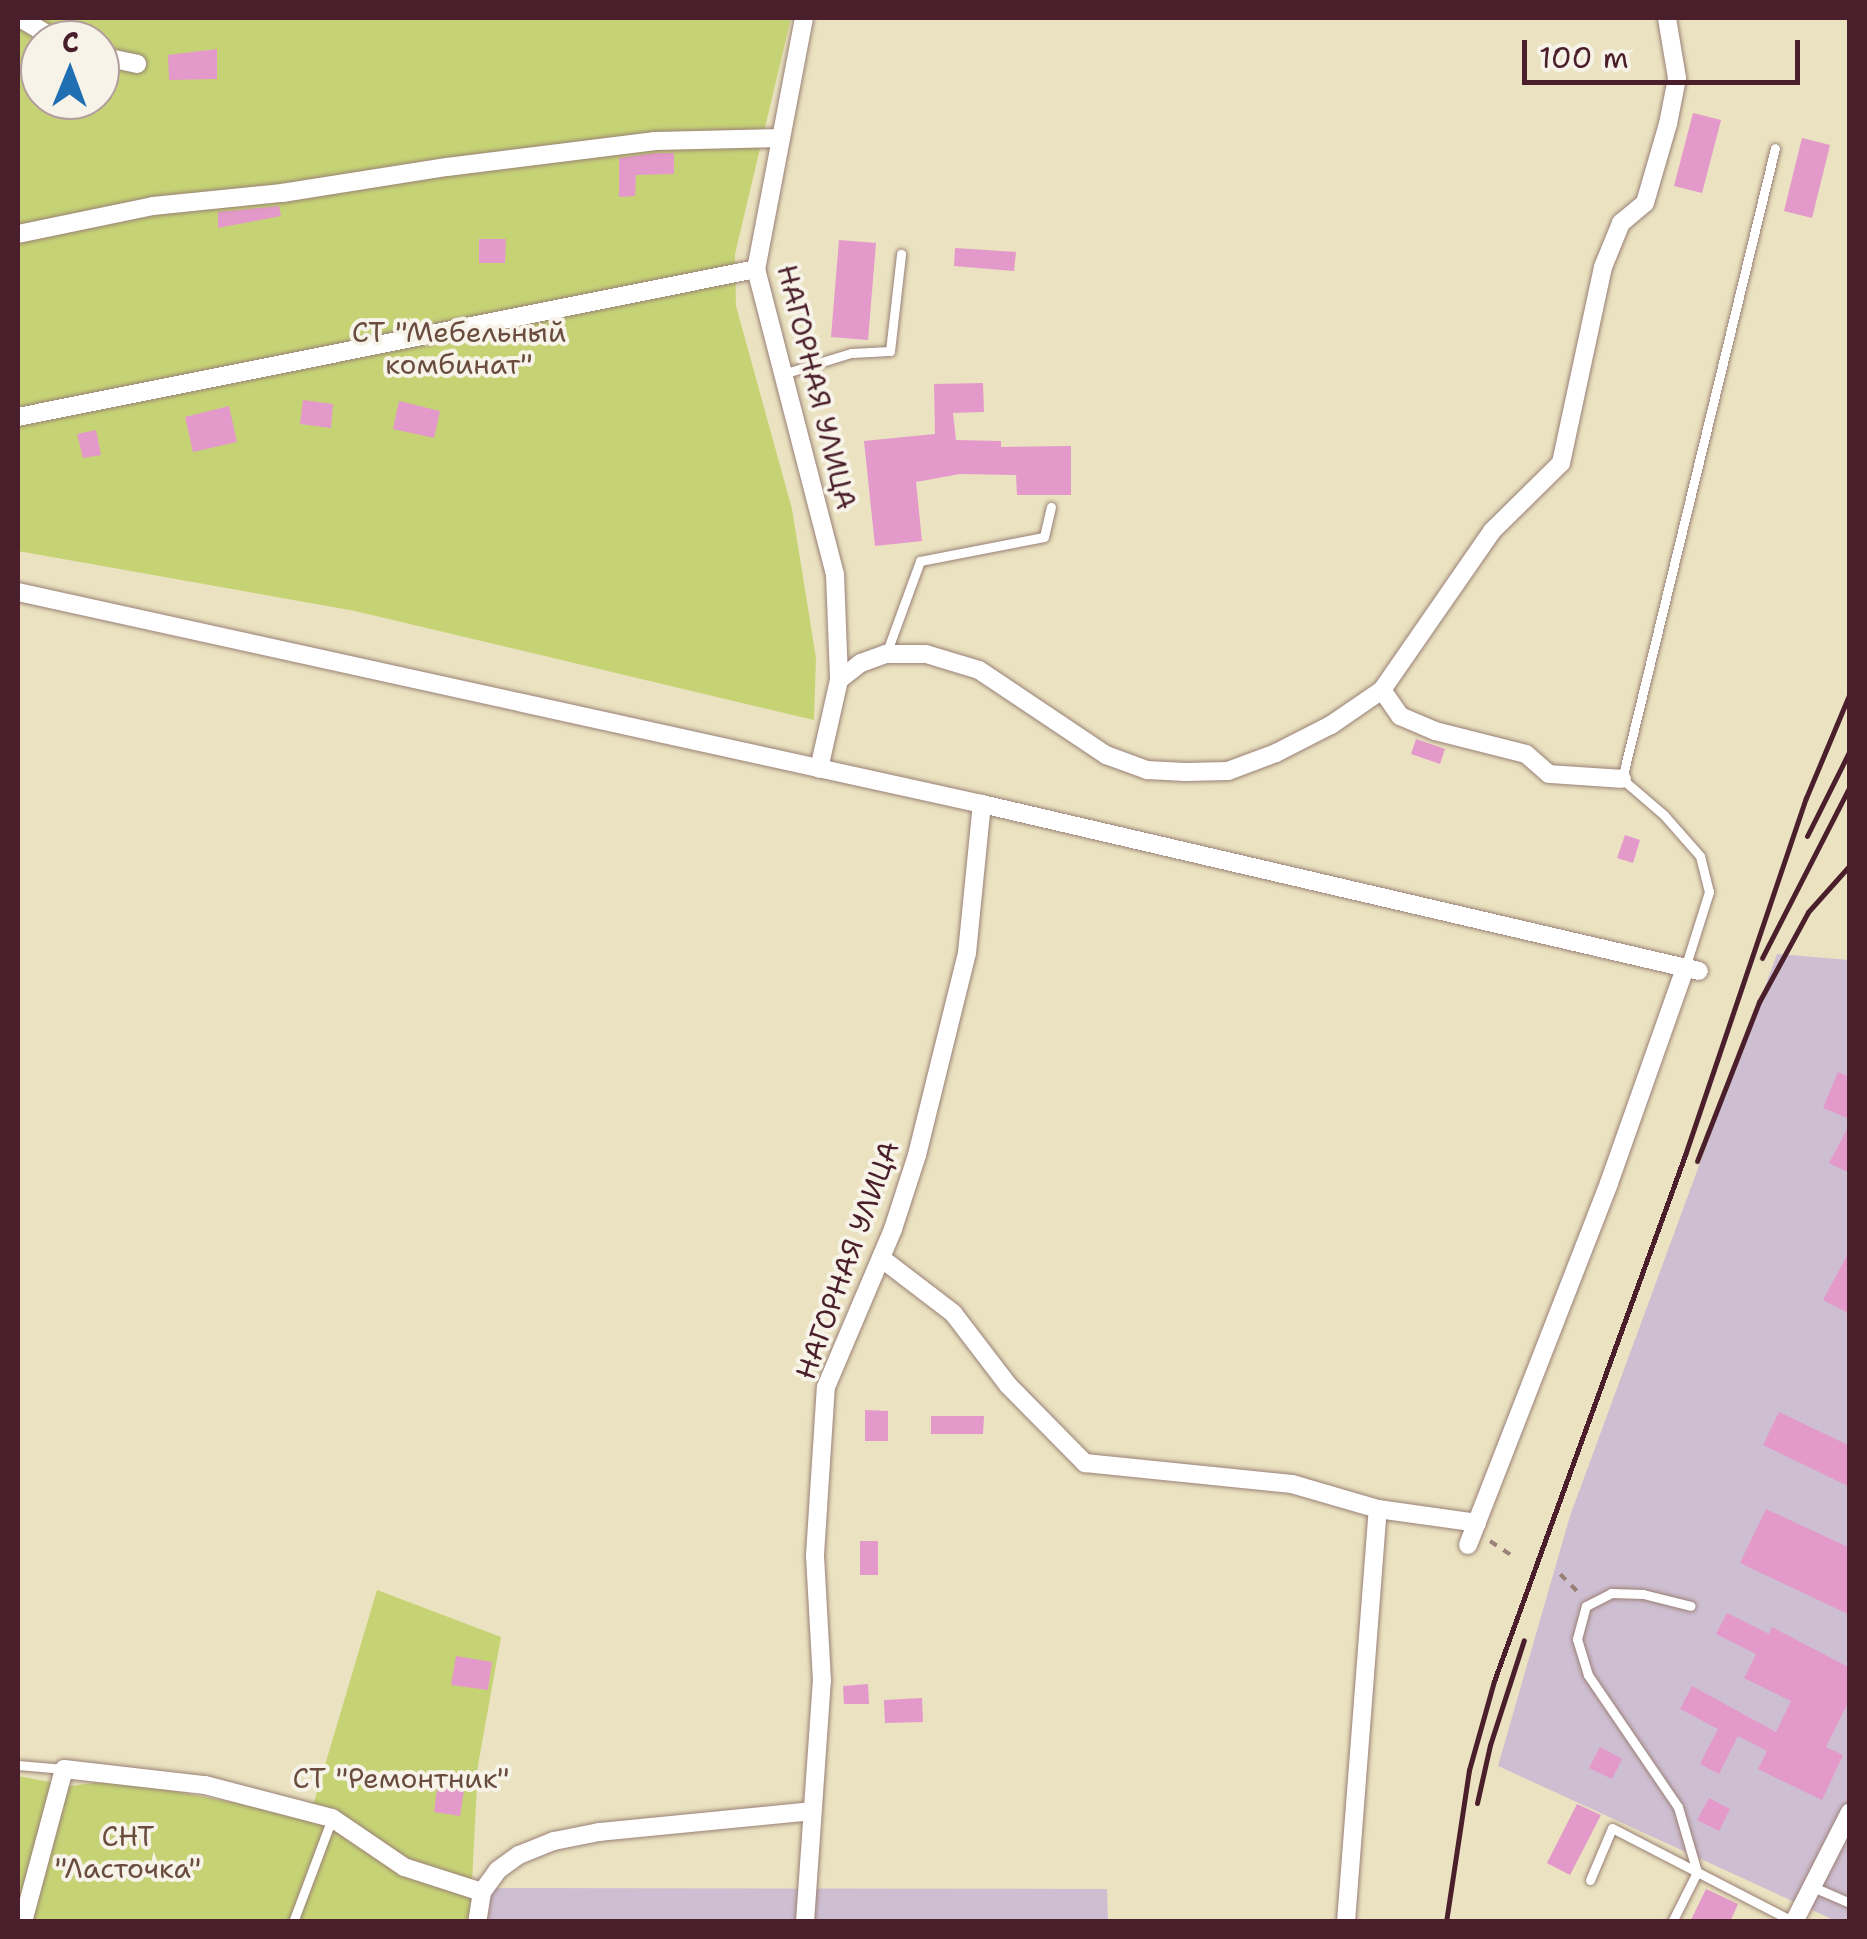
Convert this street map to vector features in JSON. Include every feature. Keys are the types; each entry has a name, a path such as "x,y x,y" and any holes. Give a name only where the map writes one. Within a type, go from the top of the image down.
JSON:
{"street":[{"name":"НАГОРНАЯ УЛИЦА","path":"804,18 756,269 834,574 839,680 819,769"},
{"path":"839,680 861,663 886,654 926,654 978,670 1106,755 1166,771 1228,771 1330,725 1382,690 1492,532 1561,463 1603,268 1621,224 1645,204 1668,124 1678,78 1667,18"},
{"path":"120,60 138,64"},
{"path":"18,234 154,206 282,193 654,141 780,138"},
{"path":"18,417 756,269"},
{"path":"18,592 982,804 1692,969 1468,1544"},
{"path":"1382,690 1400,716 1435,731 1526,754 1549,774 1622,779"},
{"name":"НАГОРНАЯ УЛИЦА","path":"805,1922 822,1681 816,1556 826,1387 881,1258 917,1155 967,953 982,804"},
{"path":"881,1258 953,1313 1008,1385 1085,1463 1292,1484 1378,1509 1477,1523"},
{"path":"1346,1922 1378,1509"},
{"path":"23,1922 64,1769 206,1786 332,1818 404,1868 482,1892"},
{"path":"476,1922 482,1892 498,1870 519,1855 554,1842 598,1832 812,1811"},
{"path":"1794,1922 1850,1812"}],"lane":[{"path":"1692,969 1709,892 1700,856 1664,815 1622,779 1775,148"},
{"path":"783,374 851,353 890,351 901,254"},
{"path":"886,654 920,561 1044,537 1051,506"},
{"path":"1672,1922 1697,1872 1678,1807 1588,1676 1578,1639 1581,1614 1590,1604 1611,1593 1627,1592 1691,1606"},
{"path":"18,1765 64,1769"},
{"path":"293,1922 332,1818"},
{"path":"1590,1880 1612,1828 1794,1922"},
{"path":"1812,1887 1850,1903"}],"path":[{"path":"1477,1523 1496,1548 1514,1557"},
{"path":"1560,1574 1590,1604"}],"shaded area":[{"path":"1777,954 1849,960 1849,1921 1836,1921 1498,1766 1570,1516"},
{"path":"492,1888 1107,1889 1108,1921 487,1922"}],"green space":[{"name":"СТ \"Мебельный комбинат\"","path":"18,18 791,18 735,254 736,306 792,509 816,658 814,720 355,611 18,551"},
{"path":"377,1590 501,1637 478,1765 470,1921 18,1921 18,1776 71,1786 116,1780 256,1807 314,1802"}],"building":[{"path":"217,49 217,79 169,80 168,55"},
{"path":"1693,113 1721,120 1702,193 1674,186"},
{"path":"1802,138 1830,145 1812,218 1784,211"},
{"path":"674,153 674,174 636,175 635,196 619,197 619,158"},
{"path":"279,206 281,216 218,228 218,212"},
{"path":"479,239 506,239 505,263 479,263"},
{"path":"839,240 876,243 868,340 831,337"},
{"path":"955,248 1016,252 1014,271 954,266"},
{"path":"983,383 984,412 953,413 956,440 1001,441 1001,447 1071,446 1071,495 1017,495 1016,475 960,474 916,482 922,541 875,546 864,441 935,434 934,384"},
{"path":"303,400 333,404 331,428 300,424"},
{"path":"399,401 440,411 434,438 393,429"},
{"path":"229,406 237,442 193,452 185,417"},
{"path":"96,430 101,455 83,458 77,434"},
{"path":"1416,739 1445,749 1440,764 1411,754"},
{"path":"1625,835 1640,840 1633,863 1617,858"},
{"path":"1838,1072 1850,1077 1850,1119 1823,1108"},
{"path":"1850,1124 1850,1173 1829,1163"},
{"path":"1850,1250 1850,1314 1823,1300"},
{"path":"865,1410 888,1411 888,1441 865,1441"},
{"path":"1779,1412 1850,1446 1850,1487 1763,1445"},
{"path":"931,1416 984,1416 983,1434 931,1434"},
{"path":"1766,1509 1850,1548 1850,1615 1740,1563"},
{"path":"860,1541 878,1541 878,1575 860,1575"},
{"path":"1727,1613 1769,1634 1772,1627 1850,1668 1850,1699 1826,1747 1843,1755 1822,1800 1758,1769 1767,1751 1738,1736 1719,1774 1700,1764 1718,1729 1680,1709 1692,1686 1776,1732 1791,1701 1744,1678 1756,1654 1716,1634"},
{"path":"456,1656 492,1662 488,1690 451,1685"},
{"path":"868,1684 869,1704 844,1704 843,1686"},
{"path":"922,1698 923,1722 885,1723 884,1700"},
{"path":"1600,1747 1622,1759 1612,1779 1589,1768"},
{"path":"439,1774 466,1778 460,1816 434,1812"},
{"path":"1709,1798 1730,1809 1719,1831 1697,1820"},
{"path":"1577,1804 1601,1815 1570,1875 1547,1863"},
{"path":"1706,1889 1738,1904 1730,1922 1690,1922"}],"railway":[{"path":"1446,1922 1469,1770 1494,1681 1685,1155 1806,798 1850,693"},
{"path":"1807,836 1850,750"},
{"path":"1762,958 1850,786"},
{"path":"1697,1161 1759,1002 1808,912 1850,865"},
{"path":"1477,1803 1490,1745 1524,1640"}],"park label":[{"name":"СТ \"Ремонтник\"","path":"401,1778"},
{"name":"СНТ \"Ласточка\"","path":"128,1852"}]}
